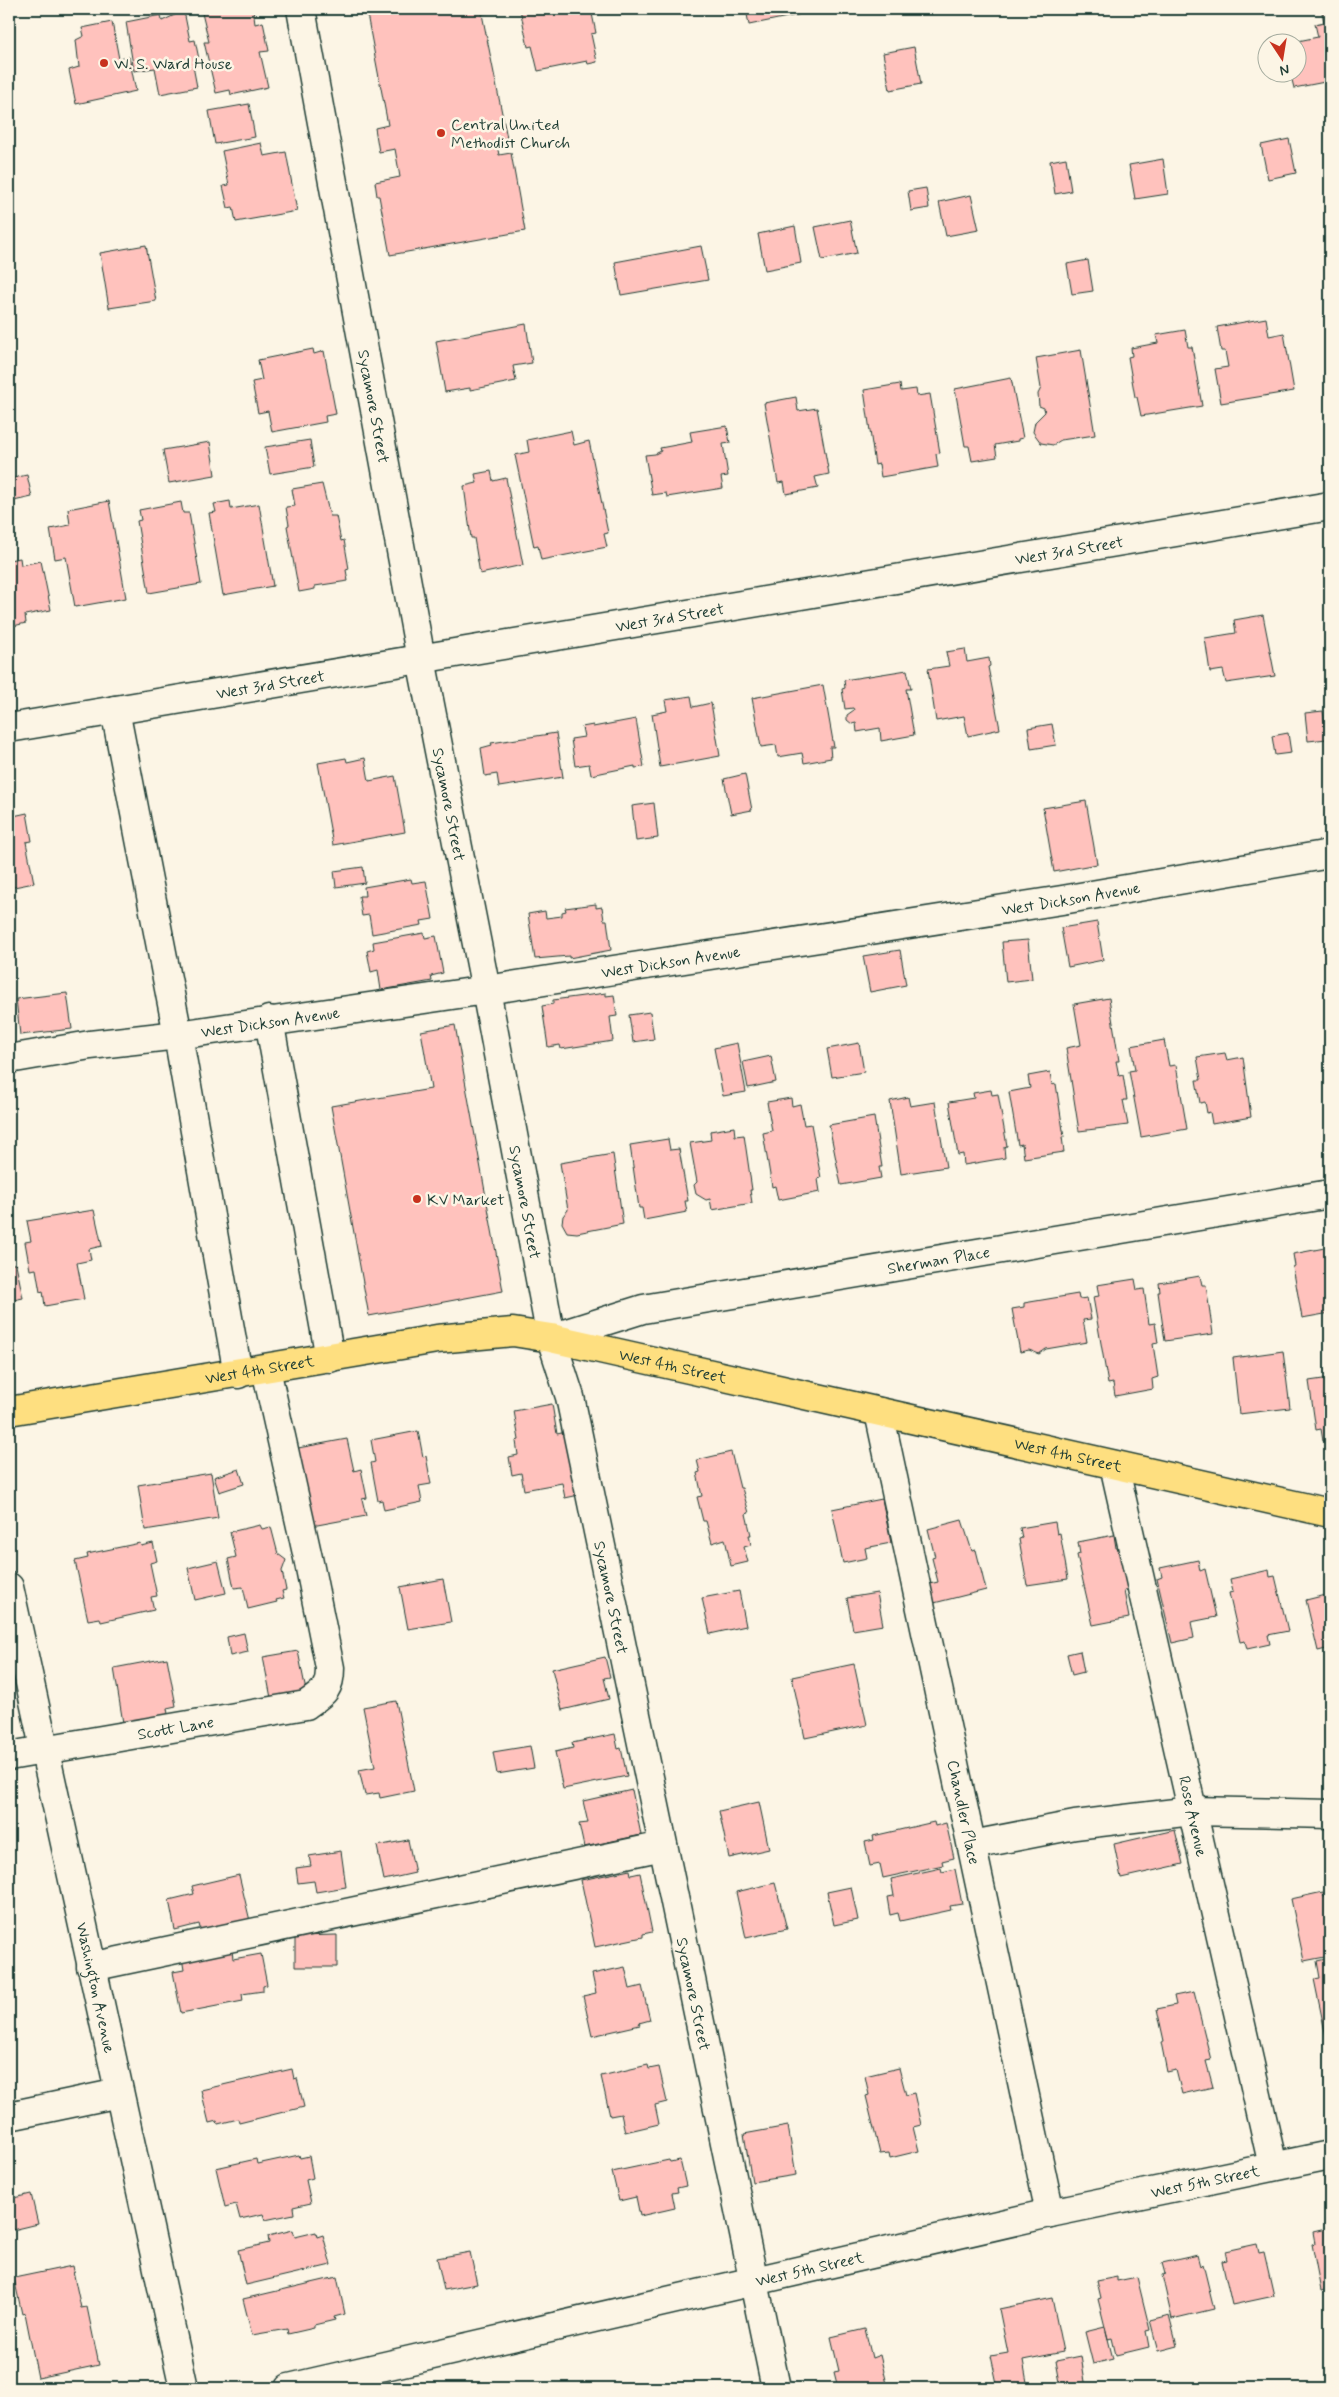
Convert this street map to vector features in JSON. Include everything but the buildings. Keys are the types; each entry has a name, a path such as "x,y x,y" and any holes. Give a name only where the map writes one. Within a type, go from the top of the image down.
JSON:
{"main road":[{"name":"West 4th Street","path":"9,1411 474,1334 513,1332 551,1338 1114,1466 1330,1512"}],"street":[{"name":"Sycamore Street","path":"301,9 420,659 486,990 551,1338 570,1397 776,2388"},
{"name":"West 3rd Street","path":"9,728 1330,506"},
{"path":"115,710 178,1034 238,1374"},
{"name":"West Dickson Avenue","path":"9,1060 90,1045 486,990 1062,900 1330,854"},
{"path":"269,1020 330,1358"},
{"name":"Sherman Place","path":"551,1338 643,1309 1330,1194"},
{"name":"Scott Lane","path":"9,1756 306,1705 323,1694 330,1682 330,1668 308,1558 266,1369"},
{"name":"Chandler Place","path":"879,1412 1050,2213"},
{"name":"Rose Avenue","path":"1114,1466 1273,2166"},
{"name":"Washington Avenue","path":"9,1587 184,2388"},
{"path":"972,1845 1075,1825 1192,1811 1330,1814"},
{"path":"92,1966 663,1846"},
{"path":"9,2116 119,2094"},
{"name":"West 5th Street","path":"290,2388 1050,2213 1330,2155"}],"place":[{"name":"W. S. Ward House","path":"104,63"},
{"name":"Central United Methodist Church","path":"441,133"},
{"name":"KV Market","path":"417,1199"}]}
